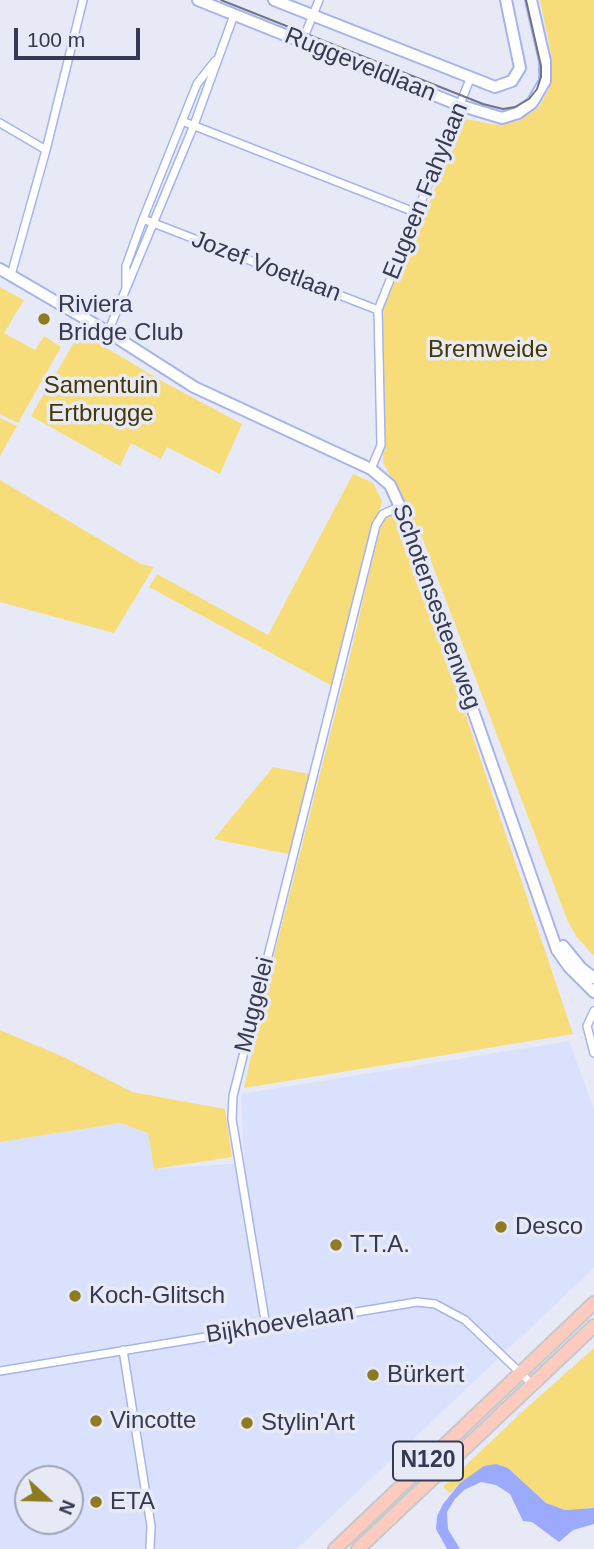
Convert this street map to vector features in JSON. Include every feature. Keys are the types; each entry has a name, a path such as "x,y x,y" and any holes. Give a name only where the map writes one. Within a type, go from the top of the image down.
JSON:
{"main road":[{"name":"N120","path":"335,1549 594,1303"},
{"name":"N120","path":"358,1549 594,1326"}],"street":[{"path":"11,275 46,150 83,0"},
{"name":"Ruggeveldlaan","path":"198,0 459,105 502,118 523,110 536,99 546,76 531,0"},
{"name":"Ruggeveldlaan","path":"274,0 470,79 499,87 516,77 520,68 506,0"},
{"path":"302,42 319,0"},
{"path":"108,332 194,125 234,15"},
{"path":"126,292 126,266 143,219 197,84 219,56"},
{"name":"Eugeen Fahylaan","path":"371,468 381,445 378,310 470,79"},
{"path":"182,121 417,213"},
{"path":"0,122 46,150"},
{"name":"Jozef Voetlaan","path":"143,219 378,310"},
{"name":"Schotensesteenweg","path":"0,269 108,332 194,387 371,468 390,485 401,506 552,933"},
{"name":"Muggelei","path":"267,1326 232,1119 232,1101 376,525 383,514 401,506"},
{"path":"552,933 581,968 594,978"},
{"path":"552,933 558,950 569,967 594,992"},
{"path":"594,1011 587,1026 594,1053"},
{"name":"Bijkhoevelaan","path":"0,1370 417,1302 435,1304 465,1320 532,1384"},
{"path":"123,1350 151,1526 150,1549"}],"shaded area":[{"path":"569,1041 594,1109 594,1268 297,1549 0,1549 0,1142 120,1123 148,1133 154,1169 244,1163 241,1094"}],"green space":[{"name":"Bremweide","path":"540,0 594,0 594,956 568,922 423,540 383,462 381,314 465,119 499,125 518,121 538,108 549,89 552,78 551,53"},
{"path":"0,287 24,300 4,333 35,350 44,336 61,347 18,423 0,414"},
{"name":"Samentuin Ertbrugge","path":"80,332 160,380 242,424 220,474 167,447 161,459 131,443 120,466 31,416"},
{"path":"0,418 17,426 0,456"},
{"path":"353,474 373,483 382,501 336,688 149,587 157,574 268,635"},
{"path":"0,480 141,564 154,567 114,633 0,602"},
{"path":"389,514 396,514 400,520 573,1034 244,1088 271,967 352,648 380,525"},
{"path":"273,767 314,775 293,855 214,839"},
{"path":"0,1030 66,1058 132,1092 225,1109 232,1157 154,1169 148,1133 120,1123 0,1142"},
{"path":"594,1348 594,1508 565,1510 546,1503 508,1468 496,1464 460,1483 450,1493 443,1487 522,1412"}],"water":[{"path":"496,1464 508,1468 546,1503 565,1510 594,1508 594,1524 573,1530 559,1542 532,1522 523,1521 510,1494 496,1485 481,1482 464,1490 447,1512 448,1529 460,1549 447,1549 436,1529 437,1516 443,1504 460,1483 484,1466"}],"tram line":[{"path":"221,0 483,104 503,109 515,107 529,99 537,89 541,77 541,66 526,0"}],"place":[{"name":"Riviera Bridge Club","path":"44,319"},
{"name":"Desco","path":"501,1227"},
{"name":"T.T.A.","path":"336,1245"},
{"name":"Koch-Glitsch","path":"75,1296"},
{"name":"Bürkert","path":"373,1375"},
{"name":"Vincotte","path":"96,1421"},
{"name":"Stylin'Art","path":"247,1423"},
{"name":"ETA","path":"96,1502"}]}
